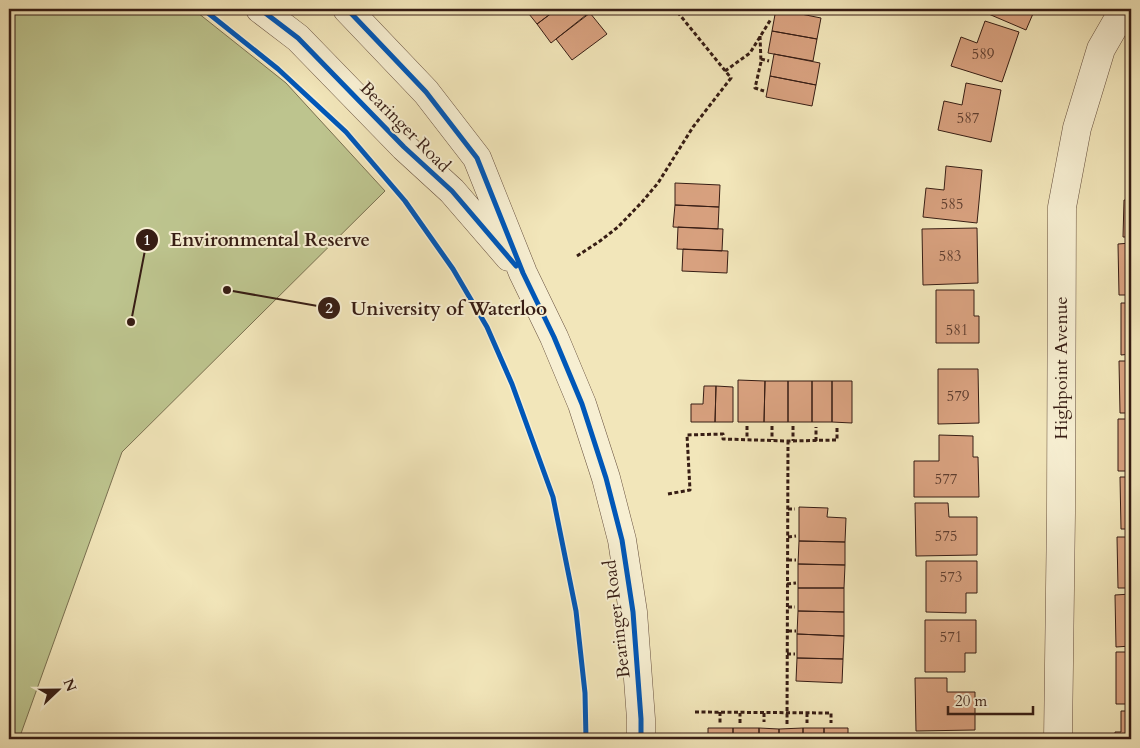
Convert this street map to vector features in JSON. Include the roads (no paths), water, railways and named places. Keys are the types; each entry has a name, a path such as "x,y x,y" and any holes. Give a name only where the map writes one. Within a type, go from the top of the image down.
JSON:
{"street":[{"name":"Bearinger Road","path":"260,9 298,38 404,147 452,191 523,273"},
{"name":"Bearinger Road","path":"347,9 426,92 477,158 523,273 554,337 582,404 606,478 622,540 633,612 641,739"},
{"name":"Highpoint Avenue","path":"1058,739 1062,207 1077,128 1101,49 1124,9"}],"place":[{"name":"University of Waterloo","path":"227,290"},
{"name":"Environmental Reserve","path":"131,322"}]}
